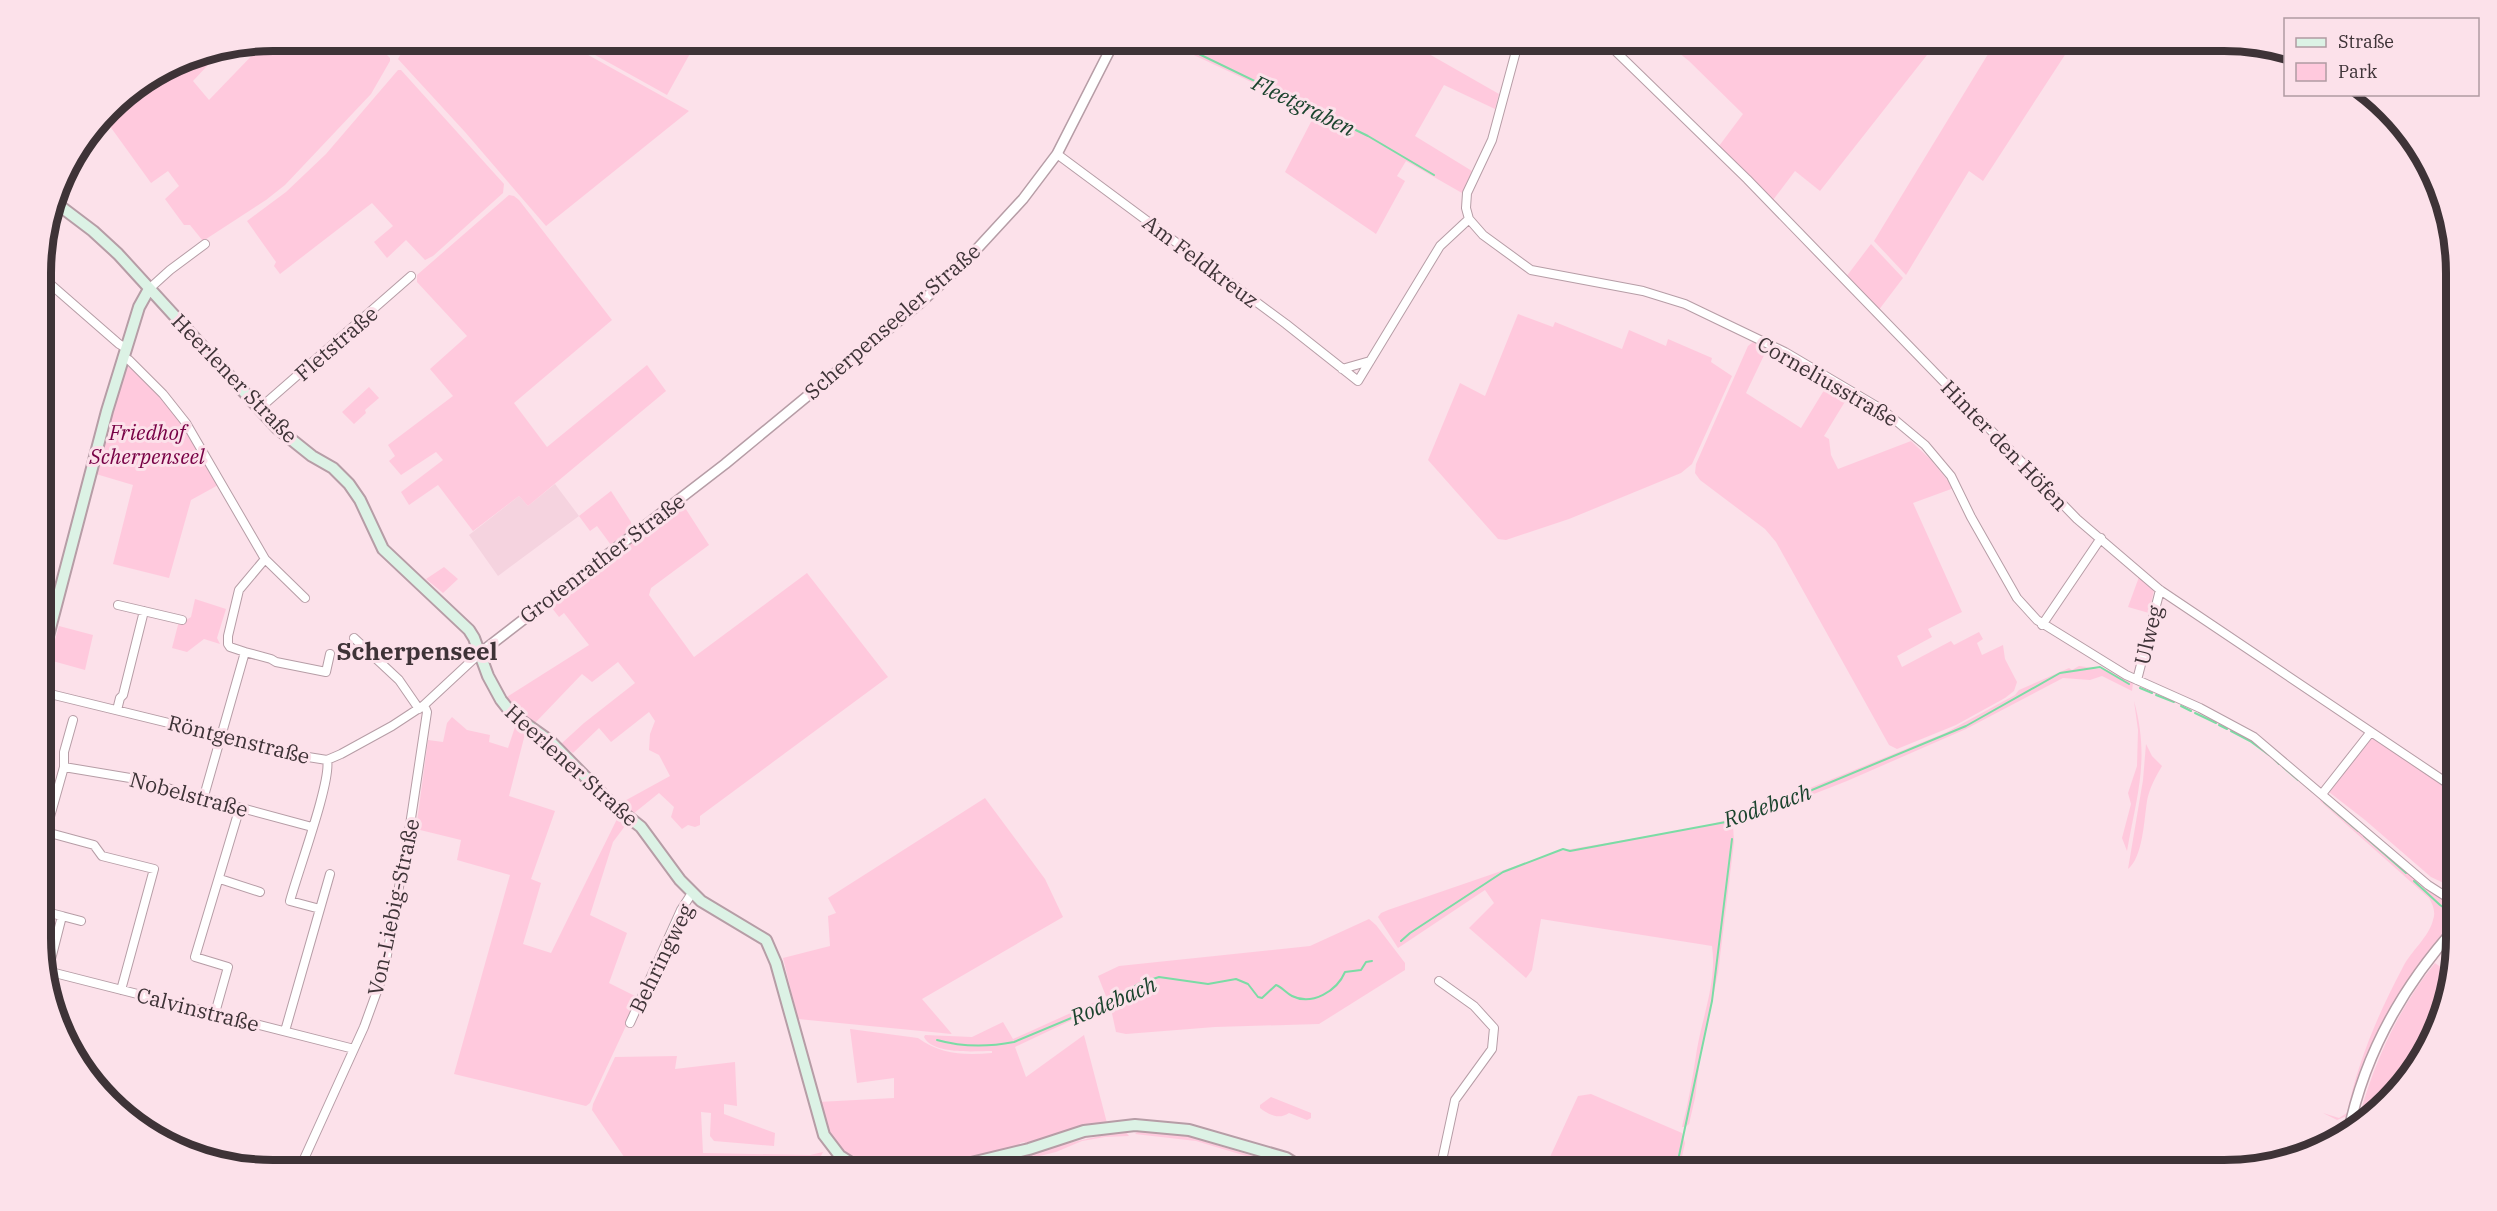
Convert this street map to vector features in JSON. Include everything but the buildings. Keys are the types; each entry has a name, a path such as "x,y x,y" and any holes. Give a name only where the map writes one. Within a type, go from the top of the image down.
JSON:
{"main road":[{"name":"Heerlener Straße","path":"61,207 108,244 278,428 312,456 333,468 349,484 360,500 383,549 467,628 474,638 495,691 512,714 550,741 612,804 641,827 693,893 705,903 766,940 777,963 806,1077 824,1135 840,1156 846,1160"},
{"path":"51,626 125,352 139,308 149,289"},
{"path":"983,1160 1029,1149 1083,1131 1135,1125 1189,1130 1291,1160"}],"street":[{"name":"Scherpenseeler Straße","path":"725,464 919,304 964,263 1016,207 1057,154 1109,51"},
{"path":"1469,219 1466,208 1467,193 1492,140 1516,51"},
{"name":"Hinter den Höfen","path":"1615,51 1748,179 2073,515 2160,590 2257,658 2336,707 2370,733 2446,782"},
{"name":"Am Feldkreuz","path":"1057,154 1286,324 1358,381 1440,246 1469,219"},
{"name":"Corneliusstraße","path":"1469,219 1488,239 1531,270 1643,291 1673,299 1781,350 1883,410 1925,445 1951,476 2017,598 2042,625 2137,680 2238,727 2280,757 2427,885 2446,897"},
{"path":"149,289 205,244"},
{"name":"Fletstraße","path":"260,408 411,276"},
{"path":"51,285 125,352 129,360 163,394 186,423 265,559 305,598"},
{"path":"1342,369 1370,361"},
{"name":"Grotenrather Straße","path":"480,653 637,529 725,464"},
{"path":"2042,625 2101,538"},
{"path":"265,559 242,585 234,607 228,644 230,647 276,662 326,672 330,654"},
{"name":"Ulweg","path":"2137,680 2160,590"},
{"path":"118,605 182,620"},
{"path":"117,710 123,695 144,611"},
{"path":"354,638 399,680 422,707 480,653"},
{"path":"204,796 245,652"},
{"name":"Röntgenstraße","path":"51,694 327,760 356,747 422,707"},
{"name":"Von-Liebig-Straße","path":"303,1160 378,991 390,942 427,712 422,707"},
{"path":"51,809 64,767 64,752 73,720"},
{"path":"2322,794 2370,733"},
{"path":"320,909 290,901 312,827 328,766 327,760"},
{"name":"Nobelstraße","path":"64,767 130,778 204,796 312,827"},
{"path":"215,1013 228,967 195,957 240,807"},
{"path":"51,833 94,844 102,856 154,869 121,990"},
{"path":"285,1031 330,874"},
{"path":"220,879 260,892"},
{"name":"Behringweg","path":"630,1023 681,910 693,893"},
{"path":"51,913 81,921"},
{"path":"51,954 62,916"},
{"path":"2352,1119 2361,1083 2386,1023 2415,976 2446,939"},
{"name":"Calvinstraße","path":"54,973 354,1049"},
{"path":"1439,981 1473,1006 1494,1028 1492,1049 1455,1100 1442,1160"}],"shaded area":[{"path":"555,484 579,516 498,576 469,535 519,496 528,506"}],"green space":[{"path":"256,51 383,51 390,58 371,94 285,185 203,241 190,225 184,225 165,199 179,186 168,171 151,183 109,124 150,88 188,68 213,60 193,81 209,100"},
{"path":"402,51 581,51 689,111 546,226 398,59"},
{"path":"588,51 691,51 667,95"},
{"path":"1185,51 1424,51 1499,94 1495,109 1444,85 1415,136 1472,171 1462,193 1406,161 1397,176 1405,181 1376,234 1285,172 1313,118 1311,110"},
{"path":"1676,51 1930,51 1820,191 1795,171 1773,200 1719,146 1743,114"},
{"path":"1990,51 2068,51 1983,181 1969,171 1906,275 1874,241"},
{"path":"398,70 401,70 504,184 503,193 433,256 425,260 406,240 387,258 374,242 393,226 372,203 280,274 274,266 276,262 247,221 286,192 326,154"},
{"path":"509,195 519,200 612,320 514,403 547,447 647,365 666,391 528,506 519,496 473,531 438,485 409,505 401,492 443,460 436,452 401,475 389,461 395,456 388,445 453,396 430,369 467,336 417,282 417,275"},
{"path":"1871,244 1903,278 1878,311 1846,277"},
{"path":"1518,314 1553,327 1555,322 1622,349 1629,330 1666,346 1668,339 1712,358 1711,362 1732,376 1692,464 1681,473 1569,519 1506,540 1498,539 1428,460 1460,383 1485,396"},
{"path":"1753,342 1767,349 1746,393 1801,428 1829,382 1849,395 1824,436 1829,439 1831,455 1838,469 1911,441 1930,459 1954,488 1913,503 1962,612 1928,629 1932,637 1897,656 1902,667 1951,641 1954,645 1979,632 1983,639 1977,643 1982,655 2003,645 2005,659 2017,682 2014,691 2005,698 1956,725 1897,749 1889,745 1776,542 1765,529 1700,480 1695,473 1696,464 1748,346"},
{"name":"Friedhof Scherpenseel","path":"126,366 132,367 183,422 220,484 191,500 169,578 113,564 133,485 96,474"},
{"path":"369,387 379,398 354,424 342,412"},
{"path":"611,491 631,522 632,528 611,545 597,526 590,531 579,516"},
{"path":"680,500 709,545 651,588 649,595 694,657 807,573 888,677 700,816 700,825 695,827 688,825 682,829 671,817 674,807 659,793 633,814 619,804 670,776 659,755 649,750 650,734 655,721 649,712 611,742 599,728 573,753 561,744 635,683 618,662 592,682 582,674 535,723 515,709 507,697 589,645 564,613 559,617 548,603"},
{"path":"444,567 458,579 443,593 426,579"},
{"path":"2139,577 2154,590 2149,613 2128,607"},
{"path":"195,599 226,609 217,638 220,644 204,639 187,652 172,648 179,621 183,622 191,617"},
{"path":"59,626 93,635 85,670 51,661"},
{"path":"2079,666 2107,670 2133,683 2132,691 2102,676 2090,680 2063,678 1966,729 1847,781 1737,824 1736,820 1739,817 1945,733 2015,695 2019,690 2069,668 2072,670"},
{"path":"2134,701 2139,722 2141,759 2138,794 2127,851 2122,838 2131,804 2128,793 2137,766 2138,730"},
{"path":"452,717 467,730 490,735 489,742 508,748 515,727 525,734 509,796 555,811 531,879 541,883 523,944 551,953 617,819 625,826 613,842 590,915 627,933 609,983 639,998 590,1103 586,1106 454,1074 510,875 457,860 461,840 416,829 428,740 443,742 447,723"},
{"path":"2372,737 2446,785 2446,884 2431,877 2329,792 2368,738"},
{"path":"2146,744 2152,756 2162,766 2148,796 2140,847 2128,869 2143,780"},
{"path":"985,798 1045,879 1063,917 922,999 952,1034 798,1019 783,958 830,946 828,916 836,913 828,898"},
{"path":"2323,798 2446,899 2446,932 2419,967 2390,1012 2366,1060 2347,1116 2337,1120 2323,1113 2339,1118 2347,1113 2363,1056 2377,1020 2403,967 2428,932 2434,911 2429,898 2320,801"},
{"path":"1729,819 1733,825 1734,842 1718,973 1700,1059 1695,1098 1689,1124 1685,1127 1682,1127 1713,972 1712,946 1541,919 1532,970 1526,978 1469,928 1494,903 1485,890 1398,948 1378,917 1388,910 1559,851 1702,827"},
{"path":"1369,919 1405,963 1405,970 1319,1024 1215,1027 1126,1034 1116,1032 1111,1009 1098,976 1119,966 1310,946"},
{"path":"2435,963 2444,969 2434,1009 2416,1049 2391,1084 2360,1113 2377,1063 2397,1021 2421,981"},
{"path":"1104,998 1106,1004 1015,1047 1026,1077 1084,1035 1107,1123 1027,1144 1020,1143 1019,1147 966,1160 852,1160 836,1143 825,1124 818,1102 894,1098 894,1078 857,1083 850,1029 918,1038 935,1048 954,1053 992,1053 992,1051 965,1051 936,1047 929,1043 925,1035 972,1037 1003,1022 1013,1039"},
{"path":"677,1056 675,1069 735,1062 737,1106 724,1104 724,1114 775,1133 774,1146 714,1141 710,1136 711,1113 701,1112 703,1153 810,1155 823,1152 819,1160 626,1160 592,1110 615,1057"},
{"path":"1591,1094 1682,1133 1685,1143 1681,1160 1549,1160 1578,1096"},
{"path":"1271,1097 1311,1113 1311,1118 1307,1120 1289,1113 1274,1116 1267,1113 1260,1108 1260,1105"},
{"path":"1138,1131 1190,1137 1266,1160 1196,1141 1135,1134"},
{"path":"1118,1132 1126,1132 1129,1136 1082,1141 1056,1152 1023,1160 1012,1160 1057,1146 997,1160 1082,1136 1064,1144"}],"waterway":[{"name":"Fleetgraben","path":"1193,51 1368,136 1434,175"},
{"name":"Rodebach","path":"1401,941 1503,872 1563,849 1570,851 1742,819 1966,726 2060,673 2100,667 2129,684"},
{"name":"Rodebach","path":"2140,688 2152,693"},
{"name":"Rodebach","path":"2156,695 2174,702"},
{"name":"Rodebach","path":"2181,706 2191,711"},
{"name":"Rodebach","path":"2195,713 2216,723"},
{"name":"Rodebach","path":"2219,725 2227,729"},
{"name":"Rodebach","path":"2231,731 2269,755"},
{"name":"Rodebach","path":"2274,759 2279,764"},
{"name":"Rodebach","path":"2283,767 2298,780"},
{"name":"Rodebach","path":"2306,786 2313,792"},
{"name":"Rodebach","path":"2324,802 2358,831"},
{"name":"Rodebach","path":"2364,836 2406,873"},
{"path":"1678,1160 1712,1001 1732,839"},
{"name":"Rodebach","path":"2414,881 2446,909"},
{"name":"Rodebach","path":"937,1040 975,1046 1014,1042 1119,998 1138,984 1159,977 1208,984 1236,979 1248,984 1258,997 1262,998 1276,985 1300,999 1315,998 1330,991 1345,972 1361,970 1366,962 1372,961"}],"district":[{"name":"Scherpenseel","path":"417,651"}]}
